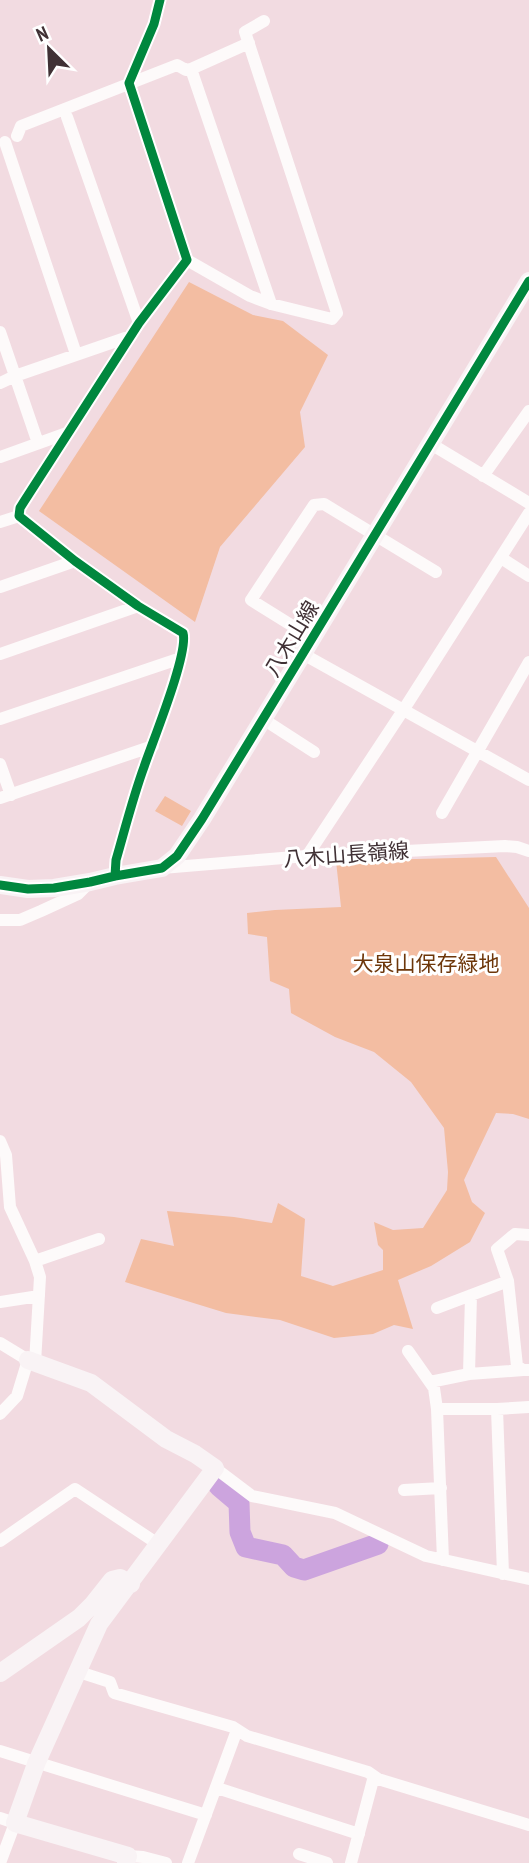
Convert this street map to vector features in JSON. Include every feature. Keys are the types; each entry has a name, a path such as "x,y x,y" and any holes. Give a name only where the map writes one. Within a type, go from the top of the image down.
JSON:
{"street":[{"path":"7,141 111,97 129,83 154,24 160,0"},
{"path":"129,83 187,260 250,296 332,319 337,313 245,32 264,22"},
{"path":"7,141 21,126 177,65 186,70 191,69 249,43"},
{"path":"191,69 271,304"},
{"path":"66,117 139,323"},
{"path":"7,141 76,354"},
{"path":"19,516 25,500 139,323 187,260"},
{"name":"八木山線","path":"162,868 184,847 529,281"},
{"path":"0,332 38,443"},
{"path":"0,383 131,336"},
{"path":"483,476 529,411"},
{"path":"0,457 67,433"},
{"path":"431,444 529,503"},
{"path":"312,638 251,600 314,505 324,504 436,572"},
{"path":"307,856 529,513"},
{"path":"0,522 19,516"},
{"path":"19,516 75,561 138,606 183,633 185,637 181,658 144,766 116,860 115,876"},
{"path":"501,558 529,576"},
{"path":"0,587 75,561"},
{"path":"0,654 138,606"},
{"path":"303,654 529,780"},
{"path":"0,719 181,658"},
{"path":"443,813 529,663"},
{"path":"263,719 314,752"},
{"path":"0,764 5,796 153,746"},
{"name":"八木山長嶺線","path":"162,868 307,856 505,846 529,851"},
{"path":"0,885 54,888 162,868"},
{"path":"0,920 20,920 78,894 90,882"},
{"path":"0,1141 6,1155 10,1207 40,1277 31,1362 18,1396 0,1413"},
{"path":"526,1370 517,1366 508,1281 498,1249 515,1234 529,1235"},
{"path":"35,1261 99,1239"},
{"path":"436,1308 508,1281"},
{"path":"469,1374 471,1295"},
{"path":"0,1302 39,1296"},
{"path":"0,1343 31,1362 91,1383 166,1439 195,1454 252,1496 335,1513 426,1556 529,1579"},
{"path":"408,1351 434,1388 443,1560"},
{"path":"430,1382 469,1374 526,1370"},
{"path":"437,1409 529,1407"},
{"path":"497,1409 503,1574"},
{"path":"0,1863 8,1820 99,1624 215,1468"},
{"path":"404,1490 441,1488"},
{"path":"0,1541 75,1489 158,1544"},
{"path":"0,1673 79,1618 112,1580 120,1578 131,1584"},
{"path":"79,1672 110,1682 114,1693 529,1825"},
{"path":"188,1863 237,1730"},
{"path":"0,1752 206,1815"},
{"path":"351,1863 374,1776"},
{"path":"217,1787 359,1834"},
{"path":"8,1820 127,1859 143,1857 166,1863"},
{"path":"299,1854 327,1863"}],"green space":[{"path":"189,282 253,315 283,321 328,355 300,412 305,447 220,547 195,622 39,511"},
{"path":"165,796 191,811 182,826 155,811"},
{"name":"大泉山保存緑地","path":"496,857 529,908 529,1119 496,1113 464,1180 472,1202 485,1213 470,1242 431,1266 398,1280 413,1329 394,1325 373,1334 334,1338 280,1320 226,1313 125,1282 141,1239 174,1246 167,1211 272,1223 278,1203 305,1219 301,1276 333,1286 383,1270 383,1250 378,1245 374,1222 393,1230 423,1228 447,1190 444,1128 411,1082 374,1052 335,1037 291,1013 289,989 270,981 267,937 248,934 247,913 341,907 336,861"}],"waterway":[{"path":"219,1486 239,1503 240,1532 246,1547 283,1555 294,1567 304,1570 378,1544"}],"cycle path":[{"path":"115,876 116,860 133,801 181,659 183,633 138,606 75,561 19,516 20,508 139,323 187,260 129,83 154,24 160,0"},
{"path":"0,885 28,889 54,888 162,868 177,856 529,281"}]}
